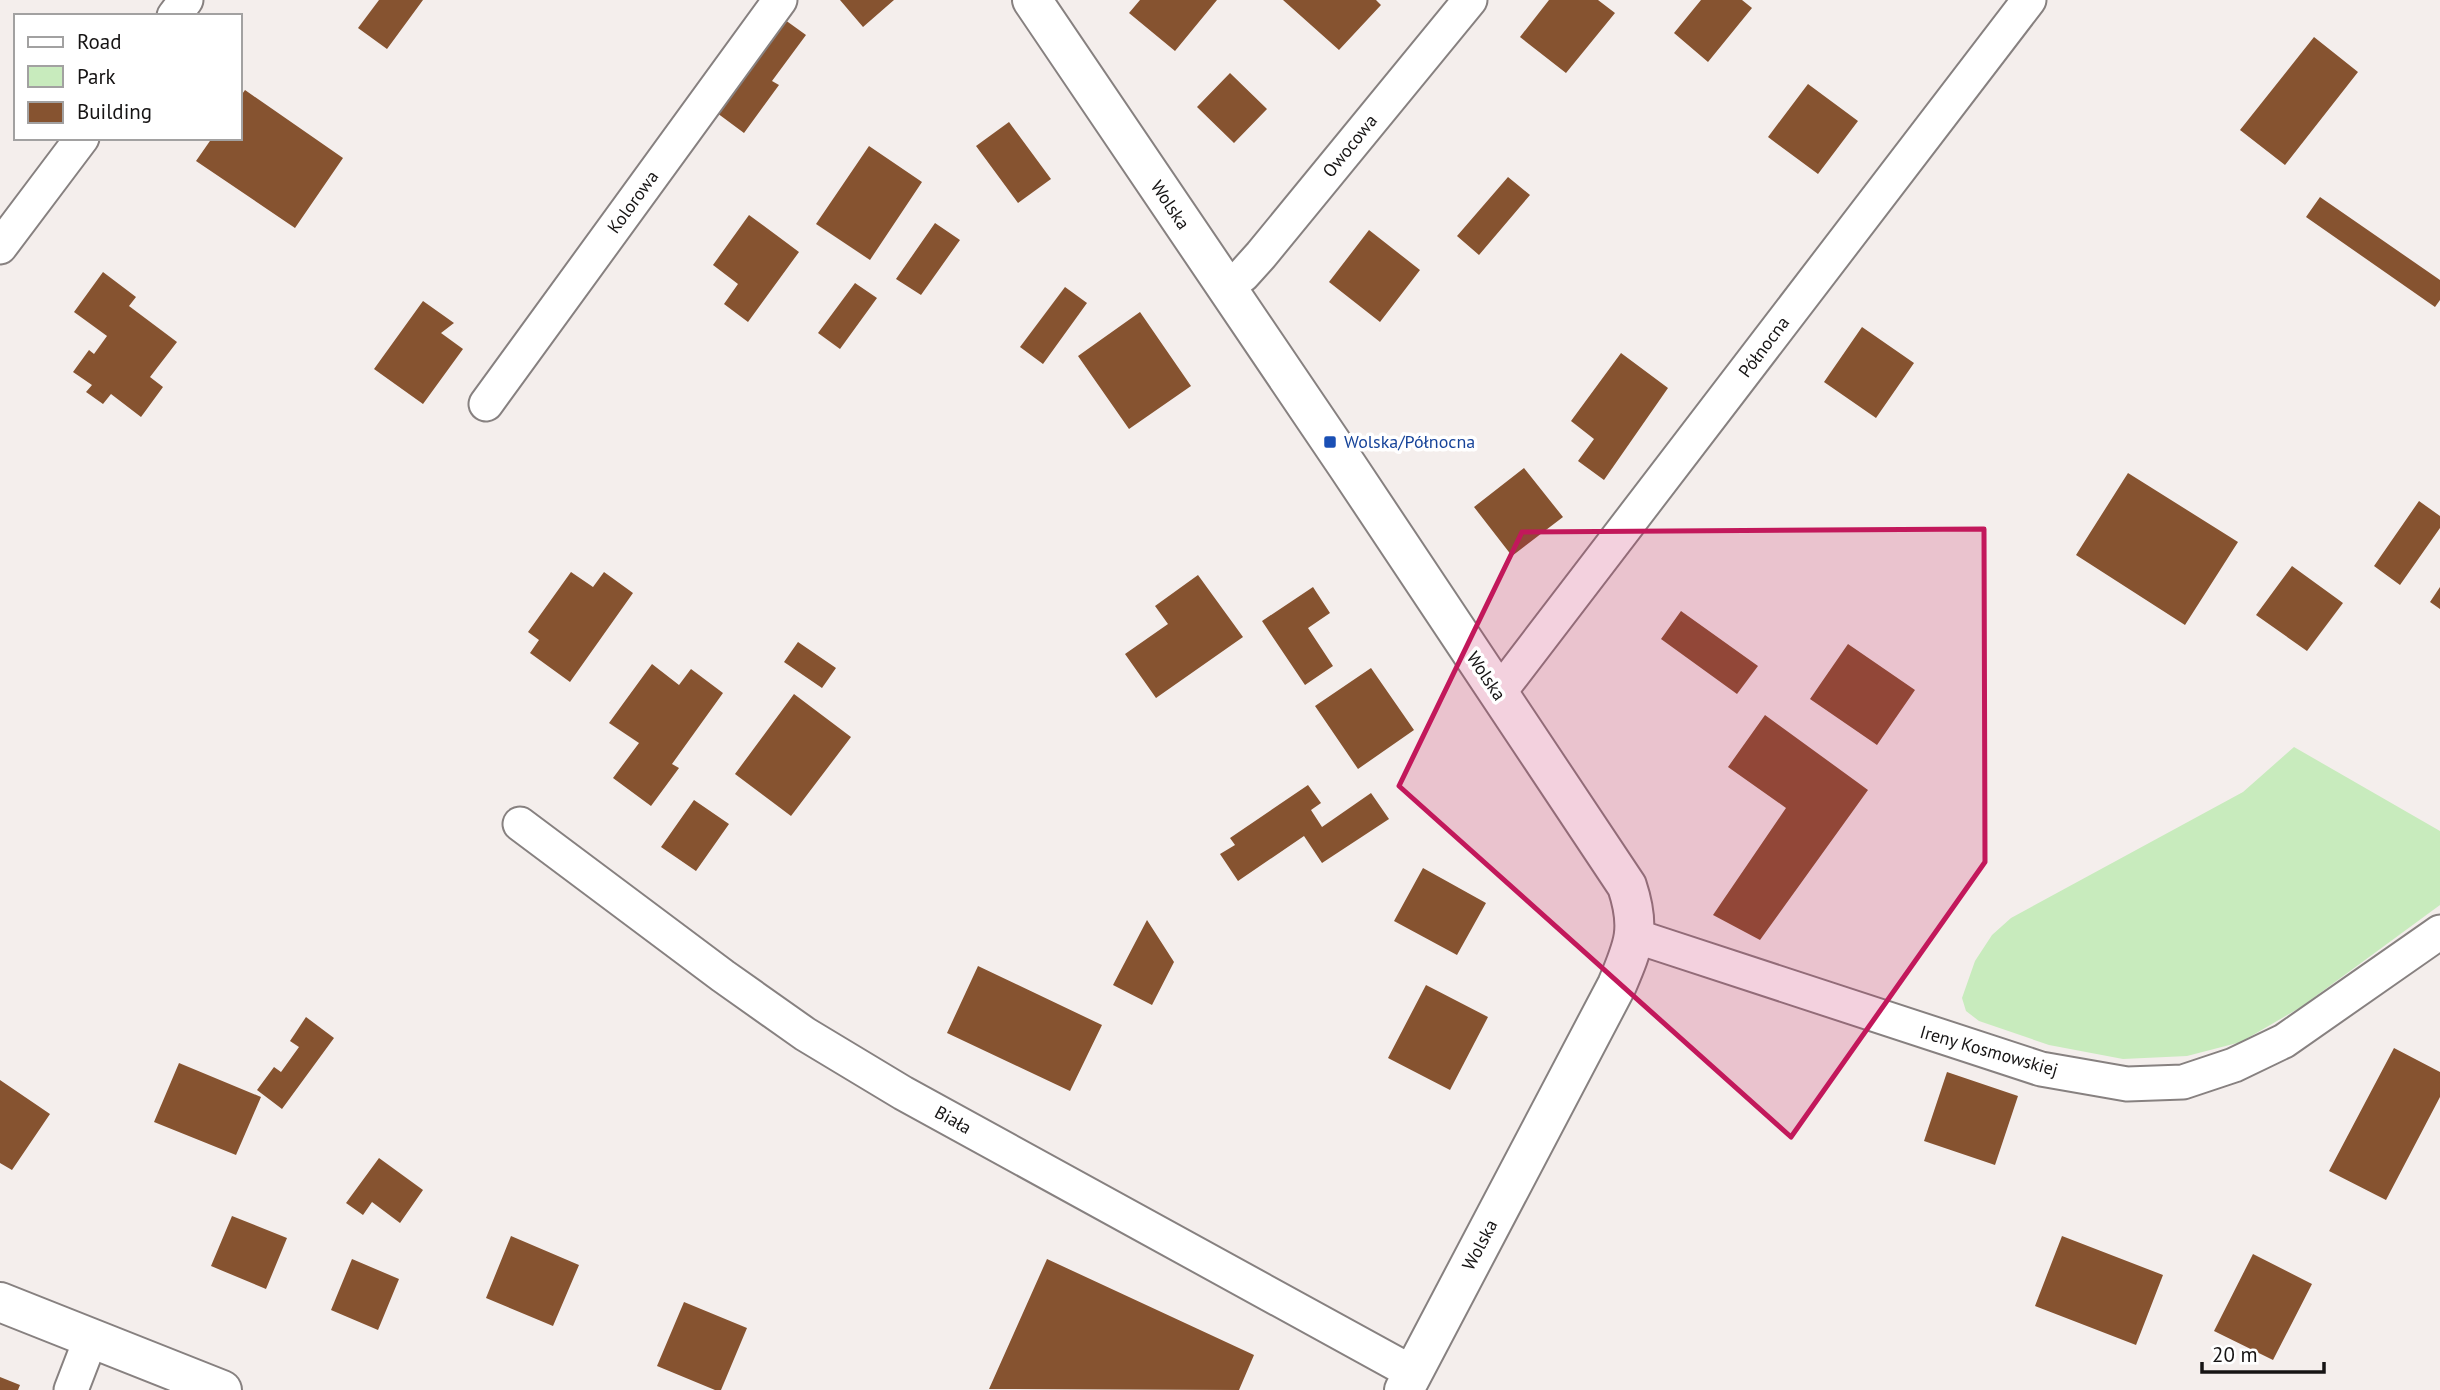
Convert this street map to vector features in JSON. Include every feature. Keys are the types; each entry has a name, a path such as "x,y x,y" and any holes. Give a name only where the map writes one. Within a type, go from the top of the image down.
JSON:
{"street":[{"name":"Kolorowa","path":"486,404 780,0"},
{"name":"Wolska","path":"1032,0 1627,886 1635,910 1635,936 1618,985 1409,1382"},
{"name":"Owocowa","path":"1226,288 1243,275 1261,255 1470,0"},
{"name":"Północna","path":"1498,694 2029,0"},
{"path":"0,247 80,140"},
{"name":"Biała","path":"520,824 805,1034 903,1093 1409,1382"},
{"name":"Ireny Kosmowskiej","path":"1635,936 2041,1069 2127,1084 2183,1082 2234,1065 2284,1041 2440,932"},
{"path":"0,1302 222,1390"},
{"path":"71,1390 90,1338"}],"highlighted area":[{"path":"1984,529 1985,862 1791,1137 1399,786 1522,532"}],"green space":[{"path":"2294,747 2440,831 2440,905 2301,1007 2241,1042 2187,1056 2123,1059 2049,1045 1979,1021 1966,1011 1962,998 1975,961 1992,935 2011,918 2243,792"}],"building":[{"path":"379,0 423,0 387,49 358,28"},
{"path":"840,0 894,0 863,27"},
{"path":"1140,0 1217,0 1175,51 1129,13"},
{"path":"1283,0 1376,0 1381,5 1339,50"},
{"path":"1549,0 1598,0 1615,13 1566,73 1520,37"},
{"path":"1701,0 1742,0 1752,8 1708,62 1674,33"},
{"path":"781,17 806,35 772,81 779,85 744,133 713,110"},
{"path":"2314,37 2358,72 2285,165 2240,130"},
{"path":"1230,73 1267,109 1234,143 1197,107"},
{"path":"1808,84 1858,121 1818,174 1768,137"},
{"path":"245,90 343,158 295,228 196,161 211,140 242,140 242,94"},
{"path":"1009,122 1051,179 1018,203 976,146"},
{"path":"869,146 922,182 870,260 816,224"},
{"path":"1508,177 1530,195 1479,255 1457,236"},
{"path":"2320,197 2440,280 2440,300 2435,307 2306,217"},
{"path":"749,215 799,252 748,322 724,304 738,284 713,265"},
{"path":"935,223 960,240 921,295 896,279"},
{"path":"1369,230 1420,270 1380,322 1329,282"},
{"path":"103,272 136,297 129,306 177,342 150,377 163,387 141,417 111,394 103,404 86,392 92,385 73,372 89,350 94,354 107,336 74,312"},
{"path":"855,283 877,298 840,349 818,333"},
{"path":"1065,287 1087,303 1043,364 1020,347"},
{"path":"423,301 454,323 441,333 463,349 423,404 374,369"},
{"path":"1140,312 1191,386 1129,429 1078,356"},
{"path":"1862,327 1914,363 1876,418 1824,382"},
{"path":"1621,353 1668,388 1604,480 1578,461 1594,439 1571,421"},
{"path":"1524,468 1563,517 1512,556 1474,507"},
{"path":"2128,473 2238,542 2185,625 2076,555"},
{"path":"2419,501 2440,516 2440,528 2400,585 2374,566"},
{"path":"2292,566 2343,603 2307,651 2256,615"},
{"path":"571,572 593,587 604,572 633,593 570,682 530,653 539,640 528,632"},
{"path":"1198,575 1243,637 1156,698 1125,654 1168,624 1155,606"},
{"path":"1313,587 1330,613 1308,628 1333,666 1305,685 1262,621"},
{"path":"2440,587 2440,609 2430,602"},
{"path":"1681,611 1758,666 1737,694 1661,639"},
{"path":"798,642 836,668 822,688 784,662"},
{"path":"1848,644 1915,690 1877,745 1810,699"},
{"path":"652,664 679,685 691,669 723,693 672,764 679,768 651,806 613,778 639,743 609,723"},
{"path":"1371,668 1414,730 1358,769 1315,706"},
{"path":"794,694 851,737 791,816 735,774"},
{"path":"1765,715 1868,790 1760,940 1713,915 1786,808 1728,767"},
{"path":"1308,785 1321,803 1311,810 1322,827 1371,793 1389,819 1322,863 1304,836 1238,881 1220,854 1235,845 1230,838"},
{"path":"694,800 729,824 696,871 661,847"},
{"path":"1423,868 1486,903 1457,955 1394,921"},
{"path":"1147,920 1174,962 1152,1005 1113,985"},
{"path":"978,966 1102,1025 1070,1091 947,1033"},
{"path":"1426,985 1488,1017 1450,1090 1388,1058"},
{"path":"306,1017 334,1038 282,1109 257,1090 274,1067 281,1072 299,1047 290,1041"},
{"path":"2394,1048 2440,1072 2440,1097 2386,1200 2329,1171"},
{"path":"179,1063 261,1097 236,1155 154,1122"},
{"path":"1947,1072 2018,1096 1995,1165 1924,1141"},
{"path":"0,1080 50,1114 12,1170 0,1163"},
{"path":"379,1158 423,1190 400,1223 372,1202 363,1215 346,1203"},
{"path":"232,1216 287,1238 266,1289 211,1266"},
{"path":"511,1236 579,1265 553,1326 486,1298"},
{"path":"2062,1236 2163,1275 2136,1345 2035,1306"},
{"path":"2253,1254 2312,1284 2273,1360 2214,1331"},
{"path":"352,1259 399,1279 378,1330 331,1310"},
{"path":"1047,1259 1254,1355 1239,1390 989,1389"},
{"path":"684,1302 747,1328 721,1390 715,1390 657,1366"},
{"path":"0,1377 20,1385 18,1390 0,1390"}],"place":[{"name":"Wolska/Północna","path":"1330,442"}]}
